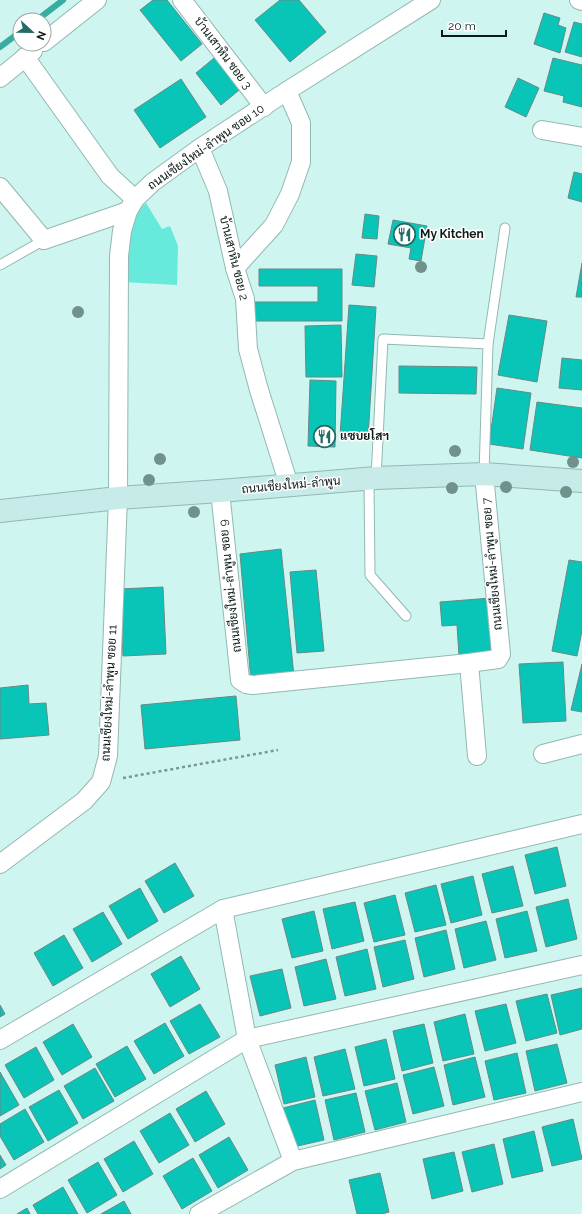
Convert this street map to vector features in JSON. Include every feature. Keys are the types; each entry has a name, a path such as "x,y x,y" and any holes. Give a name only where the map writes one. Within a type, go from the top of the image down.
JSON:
{"main road":[{"name":"ถนนเชียงใหม่-ลำพูน","path":"0,511 118,498 372,479 484,474 582,481"}],"street":[{"path":"52,36 97,0"},
{"name":"บ้านเสาหิน ซอย 3","path":"182,0 264,107"},
{"name":"ถนนเชียงใหม่-ลำพูน ซอย 10","path":"118,498 119,256 122,231 131,205 153,182 200,148 431,0"},
{"path":"0,78 32,52"},
{"path":"0,187 44,240 131,205 25,57"},
{"path":"235,268 274,224 290,194 301,162 302,123 287,91"},
{"path":"542,130 582,138"},
{"name":"บ้านเสาหิน ซอย 2","path":"200,148 218,191 235,268 245,299 248,349 259,390 289,485"},
{"name":"ถนนเชียงใหม่-ลำพูน ซอย 7","path":"470,664 498,659 501,654 484,474"},
{"name":"ถนนเชียงใหม่-ลำพูน ซอย 9","path":"220,491 240,680 246,684 253,685 470,664"},
{"name":"ถนนเชียงใหม่-ลำพูน ซอย 11","path":"0,864 84,800 101,782 108,756 118,498"},
{"path":"470,664 476,756"},
{"path":"543,754 582,744"},
{"path":"0,1040 223,909 582,824"},
{"path":"223,909 248,1039 293,1161"},
{"path":"0,1189 248,1039 582,965"},
{"path":"199,1214 293,1161 582,1092"}],"lane":[{"path":"484,474 488,344 505,228"},
{"path":"0,265 44,240"},
{"path":"406,616 370,575 372,479 383,339 488,344"}],"path":[{"path":"101,782 278,750"}],"shaded area":[{"path":"146,203 162,229 170,226 178,246 177,285 123,282 119,228"}],"building":[{"path":"153,0 167,0 202,44 181,61 140,10"},
{"path":"280,0 299,0 326,32 290,62 255,20"},
{"path":"544,13 560,18 558,25 566,28 560,53 534,44"},
{"path":"574,22 582,24 582,57 565,52"},
{"path":"219,54 244,86 221,105 196,73"},
{"path":"553,58 582,65 582,107 563,102 564,96 544,91"},
{"path":"518,78 539,88 526,117 505,107"},
{"path":"181,79 206,117 160,148 134,110"},
{"path":"574,172 582,174 582,202 568,198"},
{"path":"365,214 379,216 377,239 362,238"},
{"path":"393,220 427,226 421,261 409,259 411,248 388,244"},
{"path":"356,254 377,256 374,287 352,285"},
{"path":"582,263 582,297 576,297"},
{"path":"259,269 342,269 342,321 255,321 255,302 318,302 318,286 259,286"},
{"path":"349,305 376,307 368,438 340,436"},
{"path":"509,315 547,321 537,382 498,375"},
{"path":"341,325 342,377 306,377 305,326"},
{"path":"562,358 582,360 582,390 559,388"},
{"path":"399,366 477,367 476,394 399,393"},
{"path":"310,380 336,381 335,447 308,446"},
{"path":"497,388 531,393 523,449 489,444"},
{"path":"537,402 582,408 582,458 530,450"},
{"path":"281,549 294,676 251,681 240,554"},
{"path":"569,560 582,562 582,631 577,656 552,651"},
{"path":"316,570 324,651 297,653 290,572"},
{"path":"163,587 166,654 123,656 120,589"},
{"path":"491,598 495,653 459,656 457,625 442,626 440,602"},
{"path":"563,662 566,721 523,723 519,664"},
{"path":"582,664 582,712 571,710"},
{"path":"28,685 29,704 46,703 49,735 0,739 0,688"},
{"path":"236,696 240,740 145,749 141,705"},
{"path":"557,847 566,886 535,894 525,855"},
{"path":"175,863 194,896 164,913 145,881"},
{"path":"513,866 523,906 492,913 482,874"},
{"path":"473,876 482,915 451,923 441,884"},
{"path":"436,885 446,925 415,932 405,893"},
{"path":"140,888 158,921 128,939 109,906"},
{"path":"395,895 405,935 374,942 364,903"},
{"path":"568,899 577,939 546,947 536,907"},
{"path":"355,902 364,941 332,949 323,909"},
{"path":"314,911 323,951 292,958 282,919"},
{"path":"527,911 537,951 505,958 496,919"},
{"path":"103,912 122,944 92,962 73,929"},
{"path":"486,921 496,960 464,968 455,929"},
{"path":"446,930 455,969 424,977 415,938"},
{"path":"64,935 83,968 53,986 34,953"},
{"path":"405,940 414,979 383,987 374,947"},
{"path":"367,949 376,989 345,996 336,957"},
{"path":"181,956 200,989 170,1007 151,974"},
{"path":"326,959 336,999 304,1006 295,967"},
{"path":"282,969 291,1008 260,1016 250,976"},
{"path":"582,988 582,1029 560,1035 551,995"},
{"path":"547,994 557,1033 526,1041 516,1001"},
{"path":"200,1004 220,1037 189,1054 170,1021"},
{"path":"506,1004 516,1043 485,1051 475,1011"},
{"path":"0,1005 5,1014 0,1017"},
{"path":"465,1014 474,1054 443,1061 434,1022"},
{"path":"165,1023 184,1056 154,1074 134,1041"},
{"path":"73,1024 92,1057 62,1075 43,1042"},
{"path":"424,1024 433,1063 402,1071 393,1031"},
{"path":"386,1039 395,1079 364,1086 355,1047"},
{"path":"557,1044 567,1083 535,1091 526,1051"},
{"path":"127,1046 146,1079 115,1097 96,1064"},
{"path":"36,1047 54,1080 24,1098 5,1065"},
{"path":"345,1049 355,1089 323,1096 314,1057"},
{"path":"517,1053 526,1093 494,1100 485,1061"},
{"path":"306,1057 315,1097 284,1104 275,1065"},
{"path":"475,1057 485,1097 453,1105 444,1065"},
{"path":"434,1067 444,1106 413,1114 403,1075"},
{"path":"95,1068 114,1101 83,1119 64,1086"},
{"path":"0,1072 19,1105 0,1116"},
{"path":"397,1083 406,1122 375,1130 365,1091"},
{"path":"59,1090 78,1123 48,1141 29,1107"},
{"path":"206,1091 225,1124 195,1142 176,1109"},
{"path":"356,1093 365,1132 334,1140 325,1100"},
{"path":"315,1100 324,1140 293,1147 283,1108"},
{"path":"25,1109 44,1142 14,1160 0,1136 0,1124"},
{"path":"170,1113 189,1145 159,1163 140,1131"},
{"path":"573,1119 582,1159 552,1166 542,1127"},
{"path":"534,1131 543,1171 512,1178 503,1139"},
{"path":"229,1137 248,1170 218,1188 199,1155"},
{"path":"134,1141 153,1174 123,1192 104,1159"},
{"path":"494,1144 503,1184 472,1192 462,1152"},
{"path":"454,1152 463,1191 432,1199 423,1159"},
{"path":"0,1155 6,1165 0,1169"},
{"path":"193,1158 212,1191 182,1209 163,1176"},
{"path":"98,1162 117,1195 87,1213 68,1180"},
{"path":"380,1173 389,1212 382,1214 357,1214 349,1180"},
{"path":"63,1187 78,1214 38,1214 33,1205"},
{"path":"124,1201 131,1214 101,1214"},
{"path":"27,1208 30,1214 17,1214"}],"waterway":[{"path":"47,12 63,0"},
{"path":"0,47 12,38"}],"place":[{"name":"My Kitchen","path":"405,234"},
{"name":"แซบยโสฯ","path":"324,436"}]}
